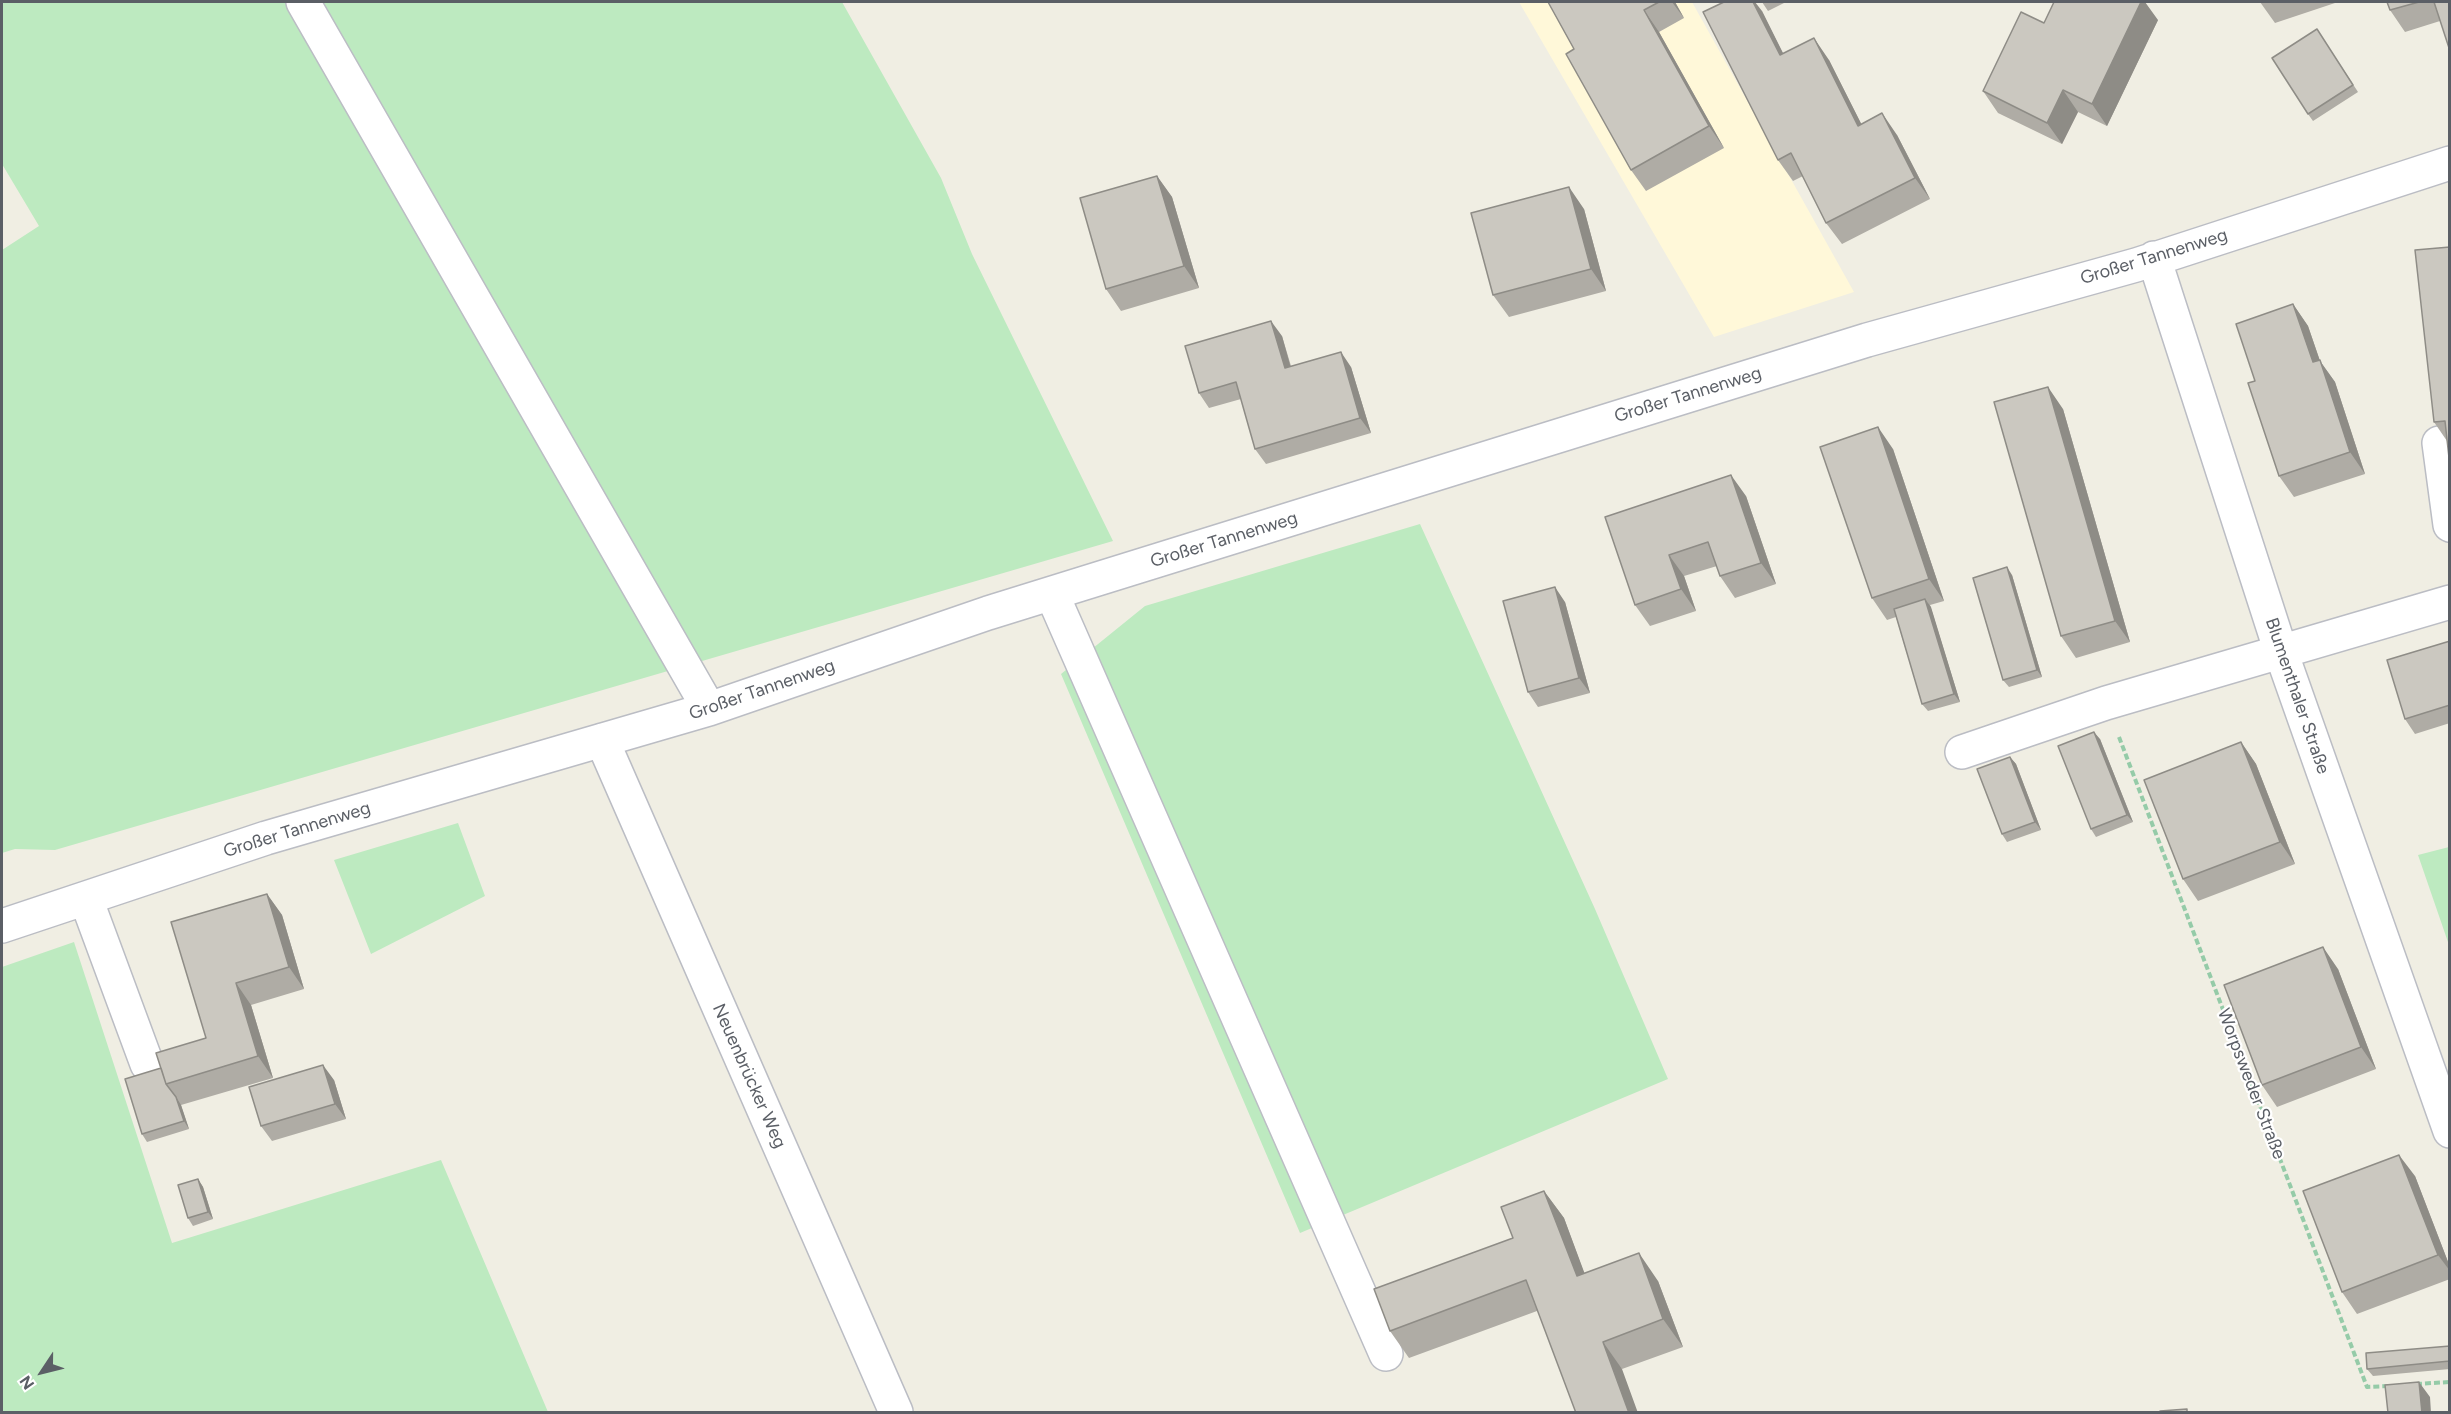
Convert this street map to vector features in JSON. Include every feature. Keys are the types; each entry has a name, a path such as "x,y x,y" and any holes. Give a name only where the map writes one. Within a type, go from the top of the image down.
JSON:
{"street":[{"path":"303,2 709,709"},
{"name":"Großer Tannenweg","path":"2,926 266,838 709,709 988,613 1867,340 2136,265 2450,163"},
{"name":"Blumenthaler Straße","path":"2154,258 2281,652 2450,1131"},
{"path":"2439,442 2450,525"},
{"path":"1052,594 1386,1354"},
{"path":"1962,752 2106,703 2450,602"},
{"name":"Neuenbrücker Weg","path":"602,740 896,1413"},
{"path":"86,899 147,1064"}],"path":[{"name":"Worpsweder Straße","path":"2106,703 2367,1387 2391,1386"},
{"path":"2414,1384 2450,1382"}],"shaded area":[{"path":"1519,2 1692,2 1854,292 1714,337"}],"green space":[{"path":"2,2 842,2 941,178 972,254 1113,541 55,850 15,849 2,853 2,250 39,226 2,164"},
{"path":"1420,524 1595,909 1668,1079 1300,1233 1061,674 1145,606"},
{"path":"458,823 485,896 371,954 334,860"},
{"path":"2450,847 2449,945 2418,855"},
{"path":"74,942 172,1243 441,1160 548,1412 2,1412 2,967"}],"building":[{"path":"1548,2 1659,2 1644,10 1709,126 1631,170 1566,54 1574,49"},
{"path":"1724,2 1753,2 1780,55 1814,38 1858,126 1882,113 1915,178 1826,223 1791,153 1778,160 1703,12"},
{"path":"2054,2 2141,2 2092,104 2063,90 2047,123 1983,91 2021,12 2044,23"},
{"path":"2387,2 2419,2 2390,10"},
{"path":"2434,2 2450,2 2450,51"},
{"path":"2317,29 2353,85 2308,114 2272,58"},
{"path":"1157,176 1184,266 1106,289 1080,198"},
{"path":"1569,187 1591,269 1493,295 1471,213"},
{"path":"2450,247 2450,467 2445,421 2434,422 2415,250"},
{"path":"2293,304 2313,362 2320,360 2350,452 2279,476 2248,383 2255,381 2236,324"},
{"path":"1271,321 1285,368 1341,352 1360,418 1255,449 1236,382 1199,393 1185,346"},
{"path":"2048,387 2115,621 2061,636 1994,402"},
{"path":"1878,427 1929,579 1872,598 1820,447"},
{"path":"1731,475 1761,563 1720,576 1708,542 1669,555 1681,589 1635,605 1605,517"},
{"path":"2007,567 2037,670 2003,680 1973,578"},
{"path":"1555,587 1579,678 1528,692 1503,601"},
{"path":"1925,599 1954,694 1922,704 1894,609"},
{"path":"2450,641 2450,705 2405,719 2387,660"},
{"path":"2094,732 2127,815 2091,829 2058,746"},
{"path":"2241,742 2280,842 2183,879 2144,780"},
{"path":"2010,757 2035,822 2002,834 1977,769"},
{"path":"267,894 289,967 236,983 258,1056 166,1084 156,1053 206,1038 171,922"},
{"path":"2323,947 2361,1047 2262,1085 2224,985"},
{"path":"323,1065 335,1104 261,1126 249,1087"},
{"path":"161,1068 166,1084 176,1097 184,1121 142,1134 125,1079"},
{"path":"2399,1155 2438,1255 2342,1292 2303,1191"},
{"path":"198,1179 208,1212 188,1218 178,1185"},
{"path":"1544,1191 1577,1276 1639,1253 1663,1319 1603,1342 1629,1413 1576,1413 1526,1280 1390,1331 1374,1289 1513,1238 1501,1207"},
{"path":"2450,1346 2450,1361 2367,1369 2366,1353"},
{"path":"2419,1382 2422,1413 2388,1413 2385,1385"},
{"path":"2187,1409 2187,1413 2160,1413 2160,1411"}]}
